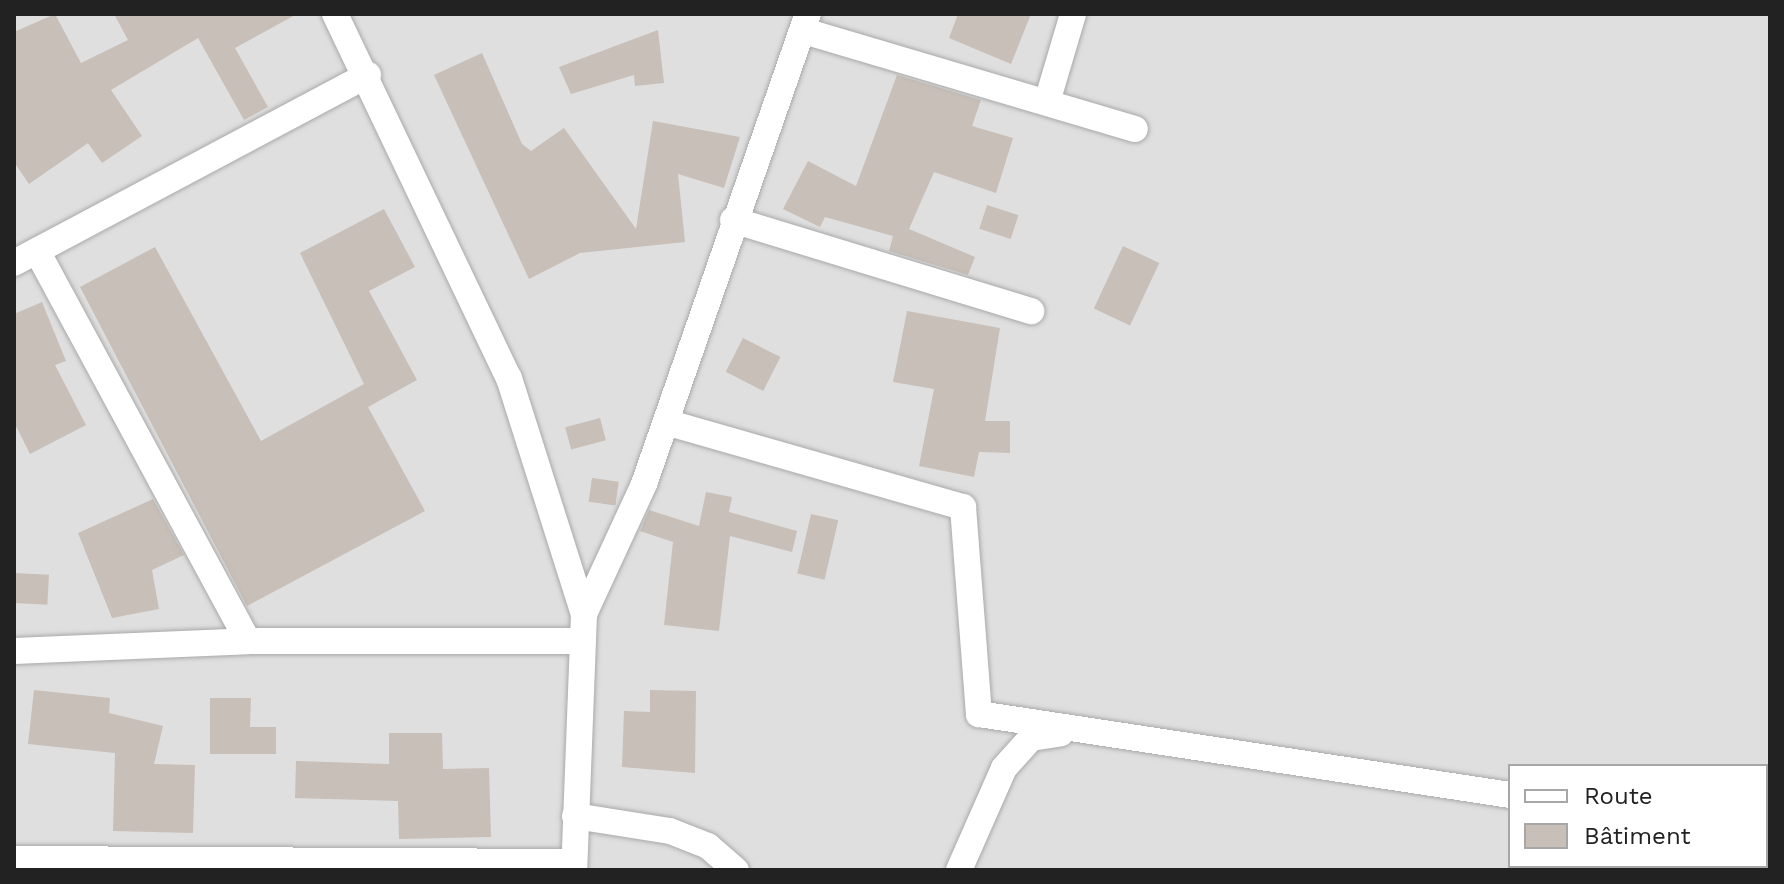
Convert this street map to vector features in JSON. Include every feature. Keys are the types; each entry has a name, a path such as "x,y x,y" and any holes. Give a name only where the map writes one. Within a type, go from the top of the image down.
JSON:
{"street":[{"path":"335,14 368,75 509,378 584,614"},
{"path":"1047,102 1073,14"},
{"path":"14,859 574,866 580,641 584,614 666,422 733,220 806,22 1135,129"},
{"path":"14,263 368,75"},
{"path":"733,220 1031,311"},
{"path":"37,251 248,641"},
{"path":"666,422 963,507 979,714 1508,795"},
{"path":"14,651 248,641 580,641"},
{"path":"959,870 1019,748 1046,734 1092,731"},
{"path":"575,816 670,831 708,846 736,870"}],"shaded area":[{"path":"14,14 1770,14 1770,870 14,870"}],"building":[{"path":"55,14 81,63 128,40 114,14 297,14 235,48 268,107 244,120 198,38 111,90 142,136 102,163 88,143 29,184 14,162 14,32"},
{"path":"958,14 1031,14 1011,64 949,38"},
{"path":"658,30 664,83 635,86 634,75 571,94 559,67"},
{"path":"482,53 522,144 531,151 564,128 636,229 653,121 740,137 724,188 678,174 685,242 580,253 529,279 434,75"},
{"path":"897,75 981,100 972,126 1013,138 996,193 934,172 909,229 975,257 968,275 889,251 893,236 825,217 820,227 783,209 808,161 856,186"},
{"path":"987,205 1018,215 1011,239 979,229"},
{"path":"384,209 415,267 369,291 417,380 368,407 425,511 247,606 80,287 155,247 261,441 364,384 300,253"},
{"path":"1123,246 1159,263 1130,325 1094,309"},
{"path":"42,302 66,361 55,365 86,425 30,454 14,422 14,314"},
{"path":"907,311 1000,328 985,421 1010,421 1010,453 979,452 974,477 919,466 934,389 893,382"},
{"path":"743,338 780,357 763,391 726,372"},
{"path":"600,418 606,440 571,450 565,427"},
{"path":"592,478 619,482 615,506 589,502"},
{"path":"706,492 732,497 729,512 797,531 792,552 730,536 719,631 664,625 673,542 640,531 649,510 699,526"},
{"path":"153,499 184,555 152,570 159,609 112,618 78,533"},
{"path":"811,514 838,520 825,580 797,573"},
{"path":"14,573 49,575 47,605 14,603"},
{"path":"34,690 110,698 109,713 163,726 154,764 195,765 193,833 113,831 115,753 28,744"},
{"path":"650,690 696,691 695,773 622,767 624,711 650,712"},
{"path":"210,698 251,698 250,727 276,727 276,754 210,754"},
{"path":"389,733 442,733 443,769 489,768 491,837 399,839 398,801 295,798 296,761 389,764"}]}
